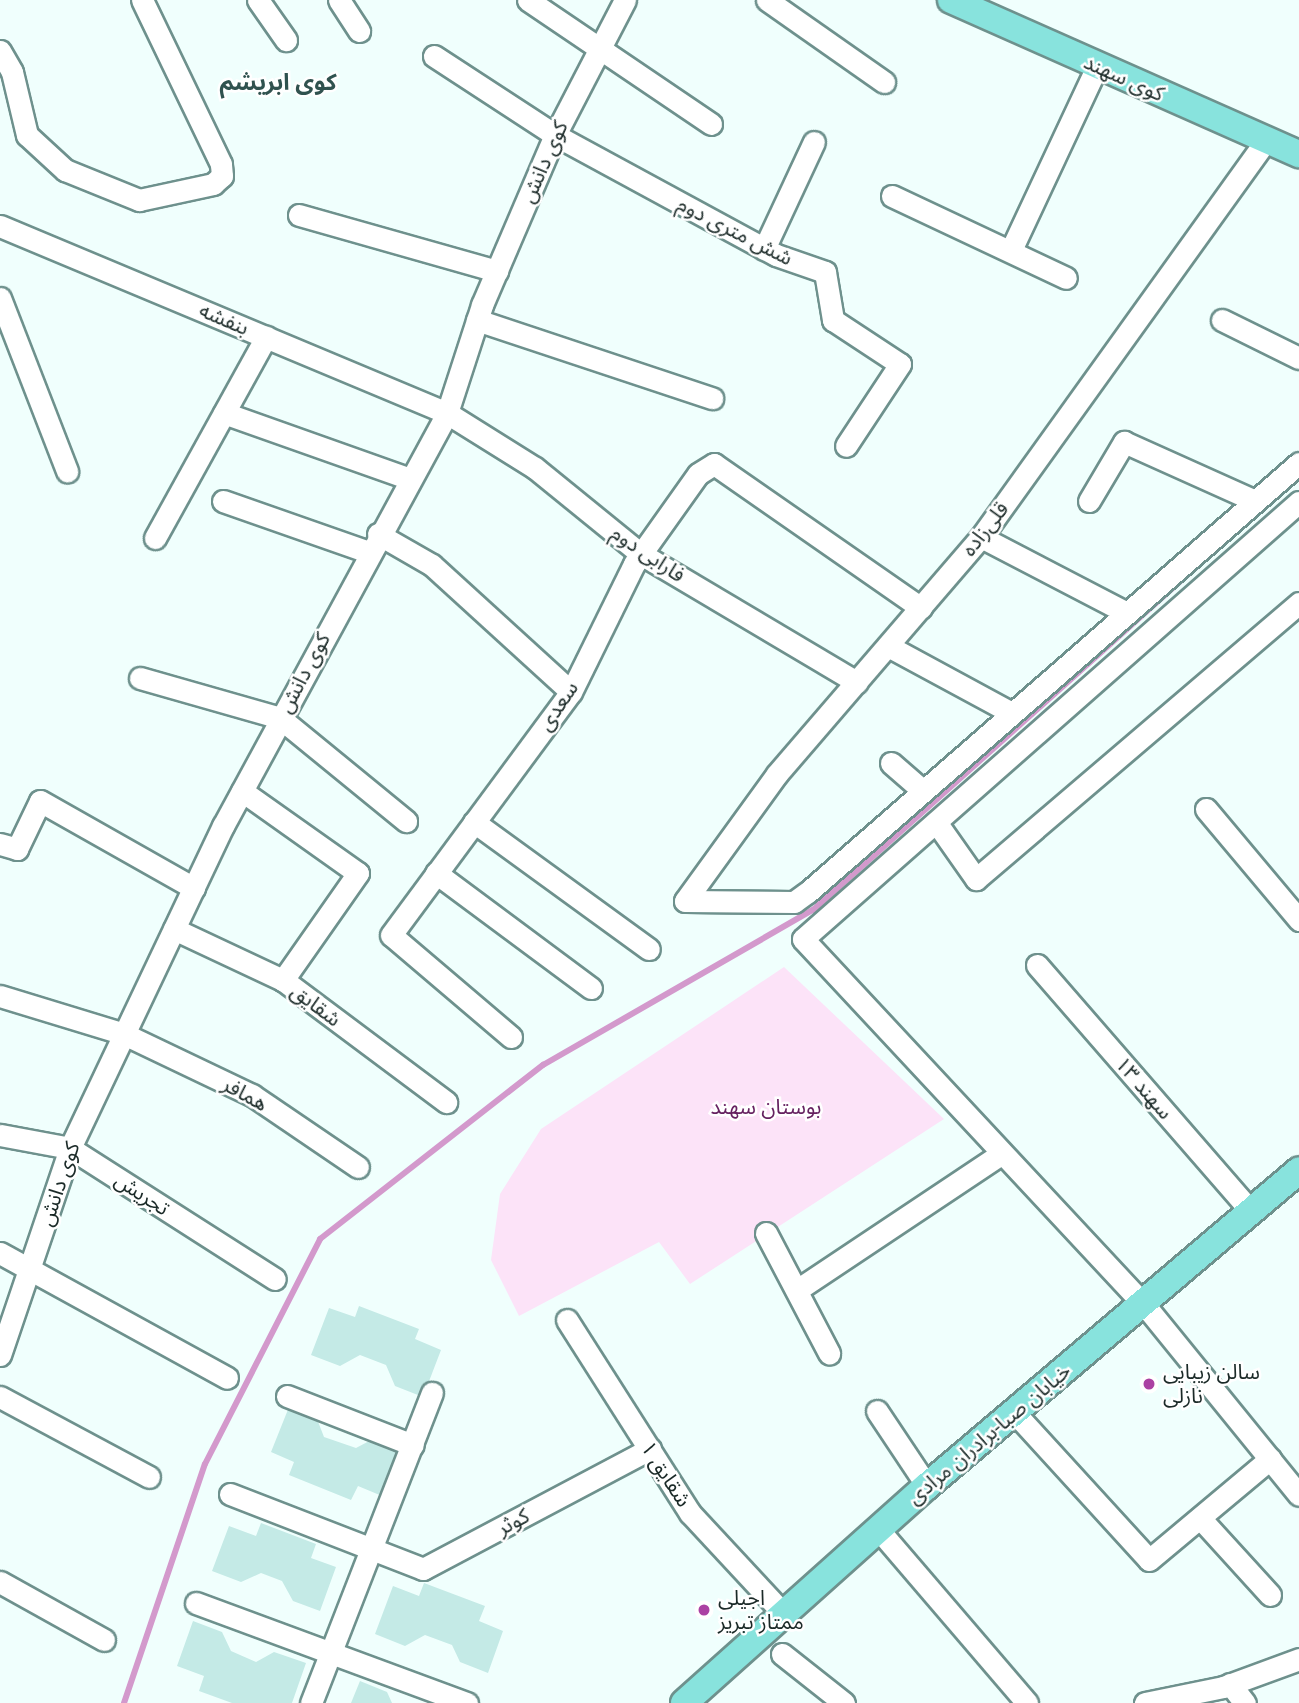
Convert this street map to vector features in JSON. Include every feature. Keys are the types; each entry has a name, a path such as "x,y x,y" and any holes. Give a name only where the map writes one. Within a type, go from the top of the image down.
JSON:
{"main road":[{"name":"کوی سهند","path":"951,0 1299,154"},
{"name":"خیابان صبا-برادران مرادی","path":"684,1703 927,1486 1299,1170"}],"street":[{"path":"0,51 12,72 27,135 65,170 139,200 213,184 222,176 221,164 142,0"},
{"path":"258,0 286,40"},
{"path":"339,0 359,31"},
{"path":"528,0 601,44 711,124"},
{"name":"کوی دانش","path":"0,1355 70,1148 242,790 408,478 447,413 496,271 555,135 625,0"},
{"path":"767,0 884,82"},
{"name":"شش متری دوم","path":"434,56 555,135 764,249 825,272 833,320 900,363 846,446"},
{"path":"1011,250 1097,66"},
{"name":"قلی‌زاده","path":"921,789 794,902 685,901 777,774 981,537 1266,141"},
{"path":"764,249 814,142"},
{"path":"892,195 1066,278"},
{"path":"299,215 496,271"},
{"name":"بنفشه","path":"0,226 447,413"},
{"path":"0,298 6,324 67,471"},
{"path":"478,320 712,398"},
{"path":"1222,320 1299,358"},
{"path":"155,538 266,337"},
{"path":"223,413 408,478"},
{"name":"فارابی دوم","path":"447,413 536,468 641,554 857,682"},
{"path":"1089,501 1124,442 1255,501"},
{"path":"891,763 921,789 1299,463"},
{"name":"سعدی","path":"511,1037 391,935 571,692 641,554 707,466 713,464 920,608"},
{"path":"223,501 374,543 432,565 571,692"},
{"path":"1299,502 803,939 1143,1303 1299,1495"},
{"path":"981,537 1125,612"},
{"path":"936,822 976,879 1299,603"},
{"path":"888,646 1010,712"},
{"path":"140,678 280,718 406,821"},
{"path":"242,790 358,873 283,980"},
{"path":"0,844 18,849 40,801 194,888"},
{"path":"1206,809 1299,920"},
{"path":"474,822 649,948"},
{"path":"436,873 591,988"},
{"name":"شقایق","path":"174,929 283,980 446,1102"},
{"name":"سهند ۱۳","path":"1037,965 1251,1211"},
{"name":"همافر","path":"0,996 124,1034 251,1095 358,1167"},
{"name":"تجریش","path":"0,1135 70,1148 275,1279"},
{"path":"797,1290 1001,1154"},
{"path":"766,1233 829,1353"},
{"path":"0,1254 31,1265 227,1378"},
{"name":"شقایق ۱","path":"567,1320 690,1513 784,1614"},
{"path":"311,1703 333,1653 432,1393"},
{"path":"287,1396 413,1445"},
{"path":"0,1397 149,1477"},
{"path":"877,1411 927,1486"},
{"path":"1014,1412 1149,1560 1270,1459"},
{"name":"کوثر","path":"230,1494 423,1569 650,1449"},
{"path":"1200,1518 1270,1595"},
{"path":"878,1530 1027,1703"},
{"path":"0,1582 104,1640"},
{"path":"196,1603 467,1703"},
{"path":"782,1654 844,1703"},
{"path":"1145,1703 1230,1685 1299,1658"},
{"path":"1230,1685 1245,1703"}],"green space":[{"name":"بوستان سهند","path":"784,967 944,1119 690,1284 659,1242 519,1316 491,1260 500,1194 541,1129"}],"building":[{"path":"359,1306 419,1329 415,1339 441,1350 423,1397 395,1386 386,1365 360,1355 340,1366 311,1355 329,1308 355,1317"},
{"path":"289,1407 317,1419 324,1437 356,1448 373,1439 401,1450 382,1496 358,1486 351,1500 289,1475 294,1462 271,1452"},
{"path":"261,1523 316,1544 311,1558 336,1567 320,1611 293,1601 282,1581 261,1573 241,1582 212,1571 229,1526 256,1536"},
{"path":"424,1583 485,1606 479,1621 503,1631 488,1673 460,1662 452,1645 425,1635 405,1646 375,1634 393,1586 419,1596"},
{"path":"193,1621 222,1632 231,1651 256,1662 274,1652 306,1663 292,1703 232,1703 199,1691 204,1676 177,1666"},
{"path":"360,1681 387,1692 392,1703 351,1703"}],"waterway":[{"path":"124,1703 205,1464 320,1239 543,1065 813,910 1232,535"}],"place":[{"name":"سالن زیبایی نازلی","path":"1149,1384"},
{"name":"اجیلی ممتاز تبریز","path":"704,1610"}],"district":[{"name":"کوی ابریشم","path":"278,83"}]}
